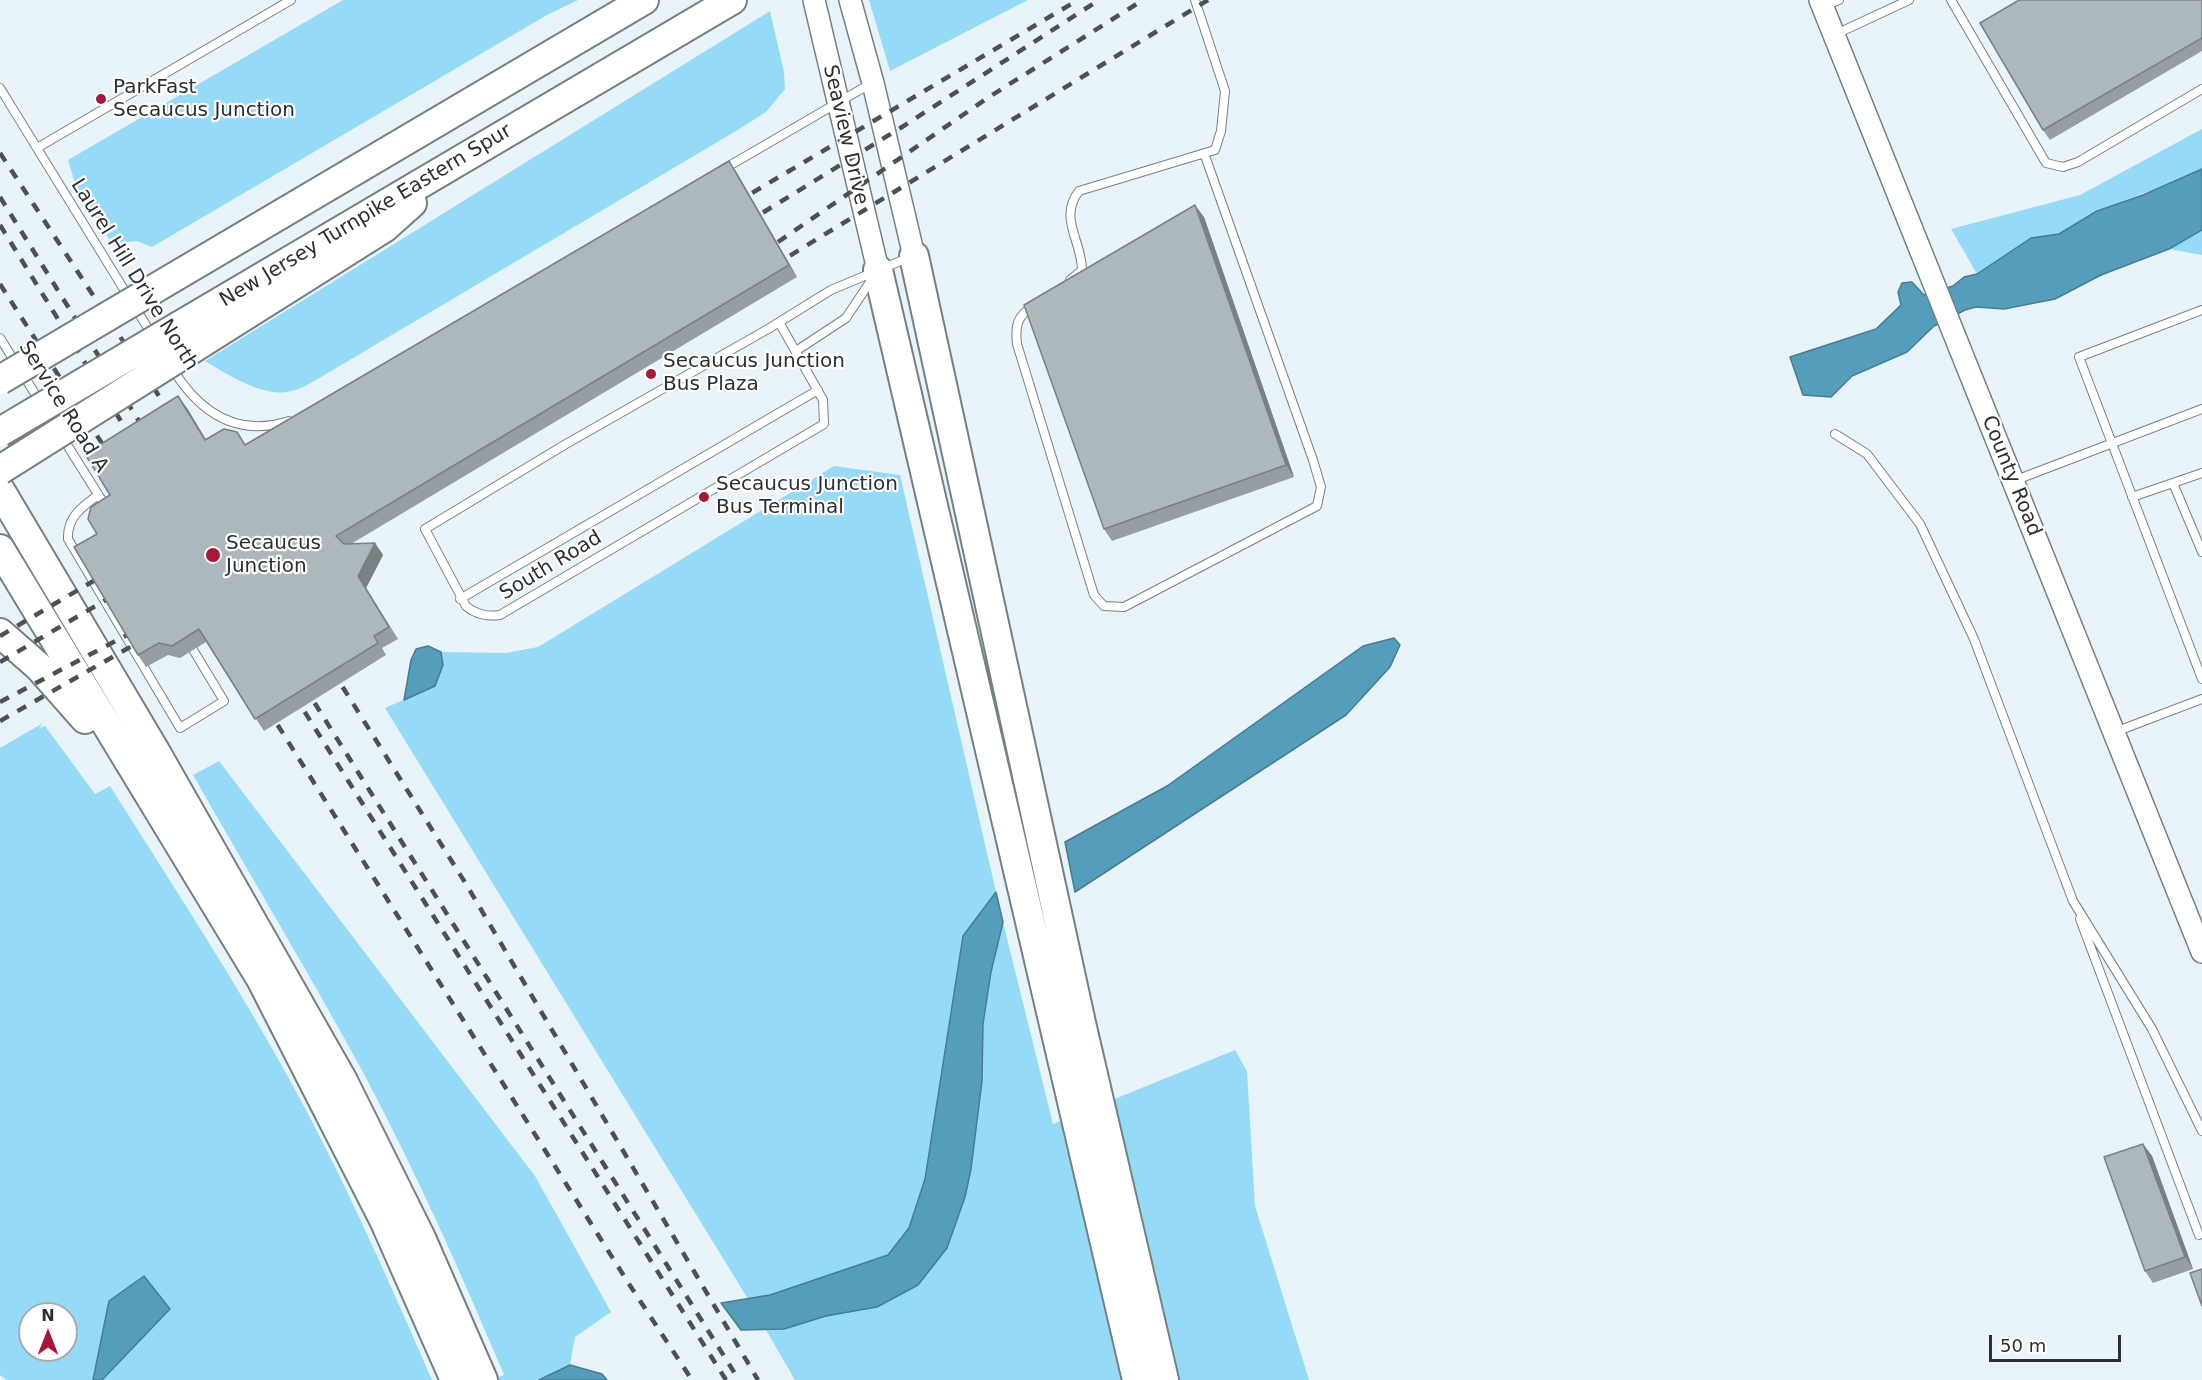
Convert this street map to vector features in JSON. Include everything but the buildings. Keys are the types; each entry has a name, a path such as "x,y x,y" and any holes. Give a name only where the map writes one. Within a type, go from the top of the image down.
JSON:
{"highway":[{"path":"0,380 644,0"},
{"name":"New Jersey Turnpike Eastern Spur","path":"0,432 176,340 466,156 732,0"},
{"path":"915,256 1078,1012 1164,1380"},
{"path":"878,270 1137,1380"},
{"path":"0,470 176,340"},
{"path":"0,490 161,760 348,1091 422,1238 467,1376"},
{"path":"0,549 261,979 385,1222 467,1376"},
{"path":"0,633 14,642 55,683 92,728 295,1048"}],"main road":[{"name":"Seaview Drive","path":"814,0 878,270"},
{"name":"Seaview Drive","path":"849,0 873,83 915,256"},
{"name":"County Road","path":"1827,2 1835,35 2202,952"}],"lane":[{"path":"37,148 291,0"},
{"path":"1060,289 1082,270 1079,246 1072,234 1069,217 1071,201 1079,191 1215,150 1221,131 1225,91 1196,0"},
{"path":"1835,35 1910,0"},
{"path":"1951,0 2046,163 2063,167 2078,162 2202,89"},
{"path":"710,177 873,83"},
{"name":"Laurel Hill Drive North","path":"0,88 37,148 176,340"},
{"path":"1041,301 1021,314 1016,329 1017,344 1094,595 1104,606 1124,607 1317,506 1321,487 1313,460 1204,153"},
{"path":"818,390 460,599 425,529 831,290 915,256"},
{"path":"796,351 846,318 878,270"},
{"path":"2202,310 2079,357 2202,679"},
{"name":"South Road","path":"460,599 471,611 500,615 824,424 825,407 818,390 779,322"},
{"name":"Service Road A","path":"0,338 110,513"},
{"name":"Laurel Hill Drive North","path":"164,354 187,391 215,415 251,426 278,424 296,419"},
{"path":"2013,481 2202,409"},
{"path":"1835,434 1868,454 1920,524 1974,639 2199,1235"},
{"path":"2132,497 2202,473"},
{"path":"2173,483 2202,552"},
{"path":"98,495 69,523 68,538 180,728 224,701 181,630"},
{"path":"2114,733 2202,699"},
{"path":"2073,901 2152,1029 2202,1131"}],"shaded area":[{"path":"343,0 578,0 547,15 152,247 137,241 112,244 75,183 68,160"},
{"path":"869,0 1028,0 890,71"},
{"path":"770,11 784,72 785,89 766,112 736,131 303,387 281,393 270,392 246,384 205,361"},
{"path":"2202,129 2202,169 2097,211 2059,234 2031,238 1977,274 1951,229 2080,195"},
{"path":"2202,169 2202,230 2169,249 2101,275 2055,299 2004,309 1976,307 1965,310 1934,326 1907,352 1852,376 1831,397 1803,395 1790,357 1876,329 1901,305 1898,292 1902,283 1912,282 1924,295 1953,286 1964,277 1977,274 2031,238 2059,234 2097,211 2143,195"},
{"path":"2202,230 2202,255 2169,249"},
{"path":"834,466 900,475 996,892 963,936 925,1179 909,1228 888,1255 770,1295 748,1299 385,708 435,686 443,665 441,652 506,653 538,647"},
{"path":"1394,638 1400,645 1390,667 1346,715 1075,892 1065,842 1167,786 1363,646"},
{"path":"428,646 441,652 443,665 435,686 404,700 411,660 416,649"},
{"path":"43,723 39,728 45,726 95,794 110,786 235,985 322,1141 387,1277 432,1380 102,1380 170,1310 109,1302 93,1380 6,1380 0,1375 0,748"},
{"path":"219,761 535,1176 611,1312 575,1337 570,1365 539,1380 492,1380 504,1375 455,1261 402,1148 301,961 193,775"},
{"path":"996,892 1003,922 991,972 983,1024 982,1081 971,1169 965,1197 947,1248 918,1285 877,1307 826,1316 784,1329 741,1330 721,1303 770,1295 888,1255 909,1228 925,1179 963,936"},
{"path":"1003,922 1053,1124 1235,1050 1247,1071 1255,1206 1309,1380 795,1380 766,1330 784,1329 826,1316 965,1197 982,1081 983,1024 991,972"},
{"path":"144,1276 170,1309 102,1380 93,1380 109,1301"},
{"path":"570,1365 602,1374 607,1380 539,1380"}],"railway":[{"path":"735,203 1078,0"},
{"path":"746,223 902,127 1099,0"},
{"path":"778,242 989,97 1143,0"},
{"path":"773,266 1208,0"},
{"path":"0,153 174,419"},
{"path":"0,197 147,434"},
{"path":"0,225 135,444"},
{"path":"0,284 110,456"},
{"path":"0,636 107,573"},
{"path":"0,662 121,591"},
{"path":"0,702 127,635"},
{"path":"0,721 146,638"},
{"path":"332,670 466,884 758,1380"},
{"path":"304,686 739,1380"},
{"path":"294,695 726,1380"},
{"path":"267,708 629,1284 692,1380"}],"place":[{"name":"ParkFast Secaucus Junction","path":"101,99"},
{"name":"Secaucus Junction Bus Plaza","path":"651,374"},
{"name":"Secaucus Junction Bus Terminal","path":"704,497"},
{"name":"Secaucus Junction","path":"213,555"}]}
